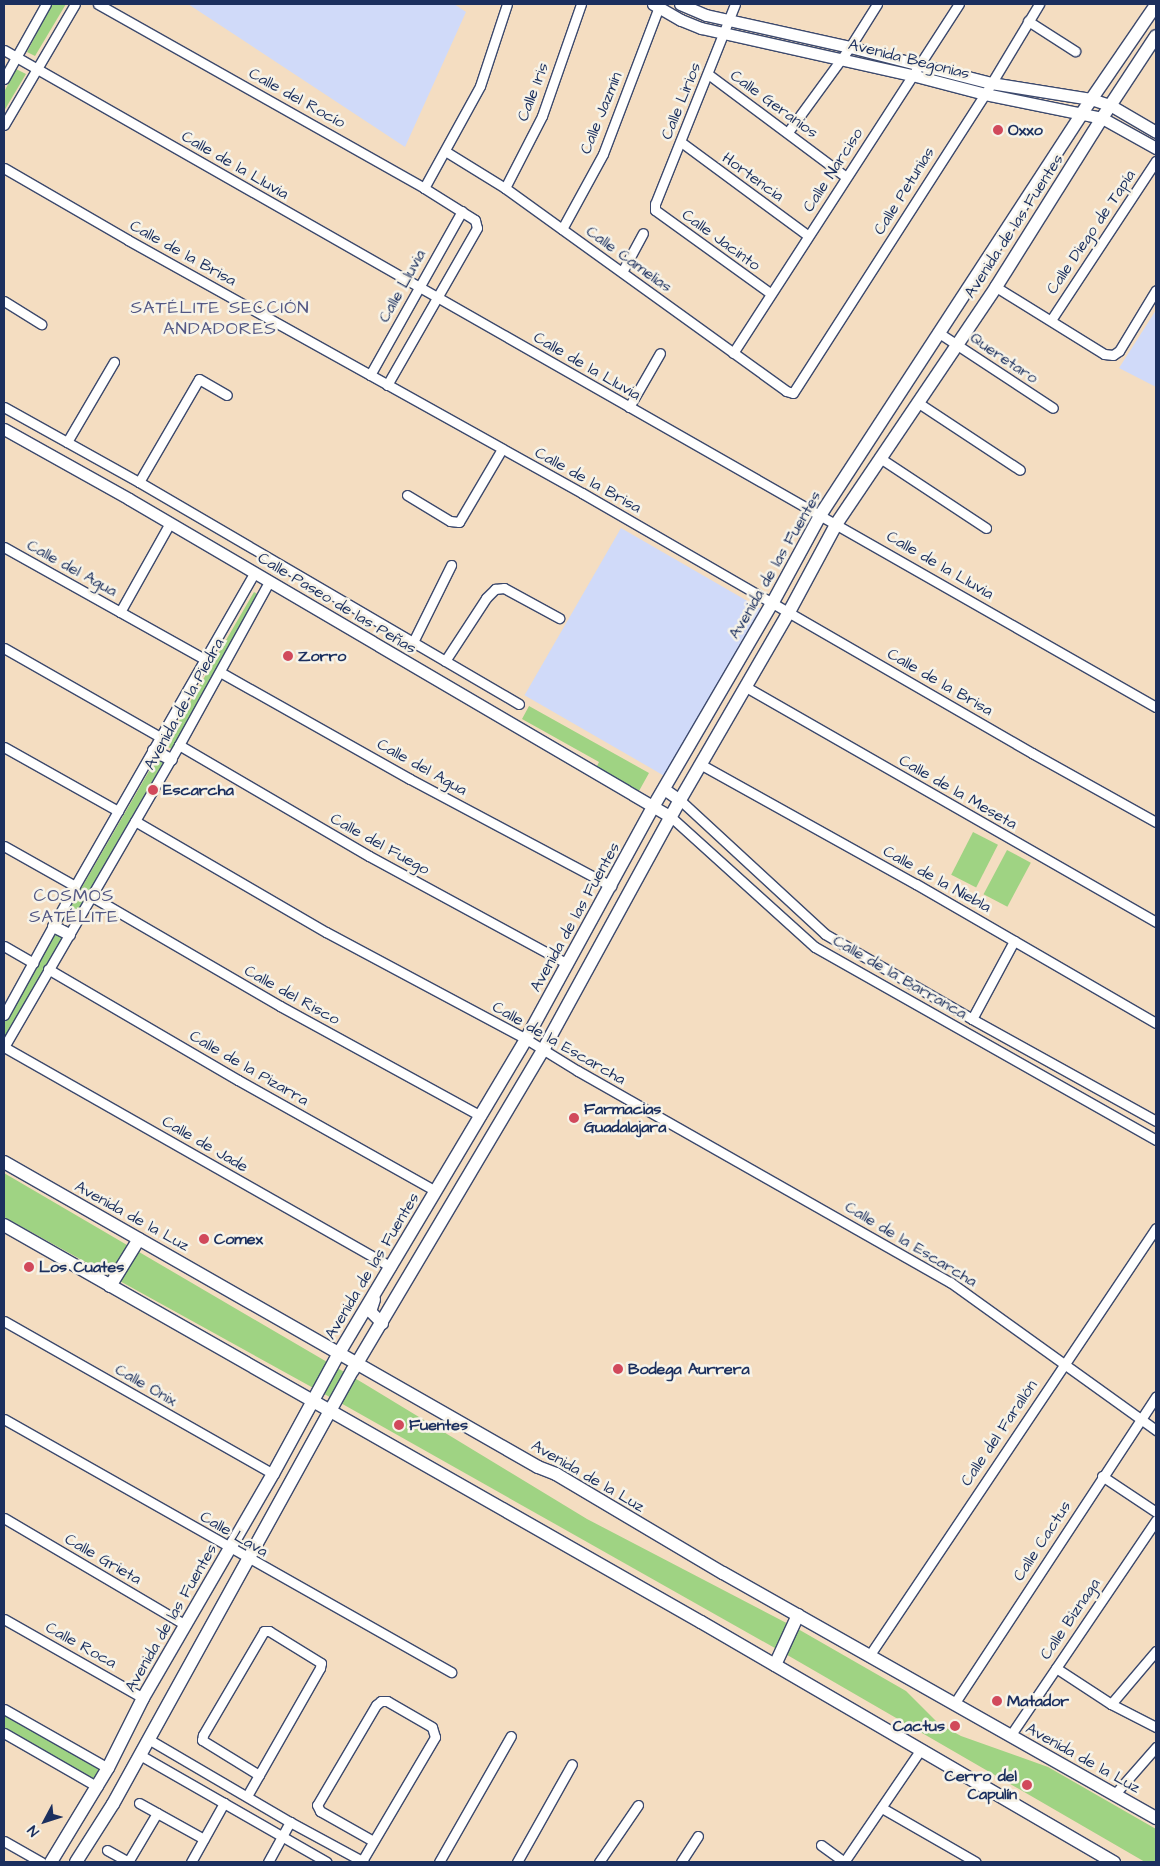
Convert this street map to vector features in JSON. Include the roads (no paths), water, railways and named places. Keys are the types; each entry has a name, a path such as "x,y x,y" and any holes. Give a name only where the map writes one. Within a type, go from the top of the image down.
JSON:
{"main road":[{"name":"Avenida de las Fuentes","path":"51,1862 98,1786 143,1698 273,1474 339,1353 526,1039 653,807 773,602 821,514 1091,99 1156,5"},
{"name":"Avenida de las Fuentes","path":"76,1862 140,1755 357,1363 543,1050 700,764 789,612 837,523 996,287 1156,36"},
{"name":"Avenida de la Luz","path":"4,1162 538,1466 556,1474 647,1529 1156,1818"},
{"path":"4,1225 775,1665 1114,1862"},
{"path":"110,1286 139,1239"},
{"path":"775,1665 798,1615"}],"street":[{"path":"4,79 46,4"},
{"path":"4,125 75,4"},
{"name":"Calle del Rocío","path":"98,4 424,188 462,211 477,223 477,228 437,297"},
{"path":"424,188 480,86 507,4"},
{"name":"Calle Iris","path":"505,188 542,116 581,4"},
{"name":"Avenida Begonias","path":"680,4 706,14 850,47 991,83 1091,99 1110,106 1156,132"},
{"name":"Calle Lirios","path":"655,210 731,19 735,4"},
{"path":"788,132 842,59 877,4"},
{"name":"Calle Narciso","path":"733,353 807,235 959,4"},
{"name":"Calle Petunias","path":"793,393 985,94 1039,4"},
{"name":"Avenida Begonias","path":"657,5 688,22 725,33 912,75 985,94 1102,118 1156,148"},
{"name":"Calle Jazmín","path":"562,229 603,154 657,5"},
{"path":"1028,21 1075,51"},
{"name":"Calle de la Lluvia","path":"4,50 629,407 837,523 1156,707"},
{"name":"Calle Geranios","path":"708,74 846,177"},
{"name":"Hortencia","path":"681,142 807,235"},
{"name":"Calle Camelias","path":"445,151 505,188 786,391 793,393"},
{"name":"Calle Diego de Tapía","path":"1051,320 1156,161"},
{"name":"Calle de la Brisa","path":"4,168 773,602 1032,753 1156,822"},
{"name":"Calle Jacinto","path":"655,210 770,293"},
{"name":"Calle Lluvia","path":"370,376 462,211"},
{"path":"622,272 643,233"},
{"path":"996,287 1104,354 1113,355 1119,351 1156,290"},
{"path":"387,385 437,297"},
{"path":"4,301 41,324"},
{"name":"Queretaro","path":"939,332 1052,408"},
{"path":"629,407 660,354"},
{"path":"67,442 114,362"},
{"path":"139,482 199,379 227,395"},
{"path":"918,402 1020,470"},
{"name":"Calle Paseo de las Peñas","path":"4,407 139,482 520,704"},
{"name":"Calle Paseo de las Peñas","path":"4,429 254,572 653,807"},
{"path":"406,495 450,521 459,522 502,449"},
{"path":"880,458 986,528"},
{"path":"120,612 170,524"},
{"name":"Calle del Agua","path":"4,547 204,659"},
{"path":"413,642 452,565"},
{"name":"Avenida de la Piedra","path":"4,1015 75,886 254,572"},
{"name":"Avenida de la Piedra","path":"4,1047 171,759 269,582"},
{"path":"445,661 486,598 495,589 504,588 559,618"},
{"path":"4,648 160,737"},
{"name":"Calle del Agua","path":"220,672 410,779 611,886"},
{"name":"Calle de la Meseta","path":"746,687 1156,922"},
{"name":"Calle del Fuego","path":"179,744 369,856 568,964"},
{"path":"4,747 118,811"},
{"path":"153,750 171,759"},
{"name":"Calle de la Niebla","path":"700,764 1156,1023"},
{"name":"Calle de la Barranca","path":"664,789 680,800 825,934 972,1019 1156,1121"},
{"name":"Calle de la Barranca","path":"653,807 671,817 816,947 1156,1140"},
{"name":"Calle de la Escarcha","path":"135,821 326,932 526,1039 950,1282 1156,1430"},
{"path":"4,846 75,886"},
{"name":"Calle del Risco","path":"91,896 280,1006 481,1116"},
{"path":"54,926 69,934"},
{"path":"972,1019 1014,941"},
{"path":"4,946 34,963"},
{"name":"Calle de la Pizarra","path":"48,969 238,1080 436,1191"},
{"name":"Calle de Jade","path":"4,1047 391,1267"},
{"name":"Calle del Farallón","path":"869,1656 1156,1228"},
{"path":"376,1290 370,1311 382,1322"},
{"name":"Calle Ónix","path":"4,1321 273,1474"},
{"name":"Calle Cactus","path":"954,1704 1156,1396"},
{"name":"Calle Lava","path":"4,1420 247,1559 451,1672"},
{"path":"1102,1476 1156,1512"},
{"name":"Calle Grieta","path":"4,1518 186,1625"},
{"name":"Calle Biznaga","path":"1010,1736 1156,1520"},
{"name":"Calle Roca","path":"4,1619 143,1698"},
{"path":"247,1796 321,1663 269,1631 264,1631 202,1740 259,1774"},
{"path":"1111,1704 1156,1651"},
{"path":"1056,1668 1111,1704 1156,1727"},
{"path":"148,1739 290,1822 363,1862 435,1737 432,1727 387,1701 381,1701 317,1805 320,1811 374,1840"},
{"path":"4,1709 108,1768"},
{"path":"4,1733 98,1786"},
{"path":"439,1862 511,1736"},
{"path":"1114,1794 1156,1747"},
{"path":"821,1844 844,1862 921,1749"},
{"path":"140,1755 327,1862"},
{"path":"517,1862 572,1764"},
{"path":"140,1803 204,1839"},
{"path":"191,1862 224,1803"},
{"path":"599,1862 638,1805"},
{"path":"882,1808 976,1862"},
{"path":"107,1850 129,1862 157,1813"},
{"path":"268,1862 290,1822"},
{"path":"692,1862 682,1860 698,1836"},
{"path":"4,1842 42,1862"}],"place":[{"name":"Oxxo","path":"998,130"},
{"name":"Zorro","path":"288,656"},
{"name":"Escarcha","path":"153,790"},
{"name":"Farmacias Guadalajara","path":"574,1118"},
{"name":"Comex","path":"204,1239"},
{"name":"Los Cuates","path":"29,1267"},
{"name":"Bodega Aurrera","path":"618,1369"},
{"name":"Fuentes","path":"399,1425"},
{"name":"Matador","path":"997,1701"},
{"name":"Cactus","path":"955,1726"},
{"name":"Cerro del Capulín","path":"1027,1785"}],"district":[{"name":"SATÉLITE SECCIÓN ANDADORES","path":"220,319"},
{"name":"COSMOS SATÉLITE","path":"74,908"}]}
